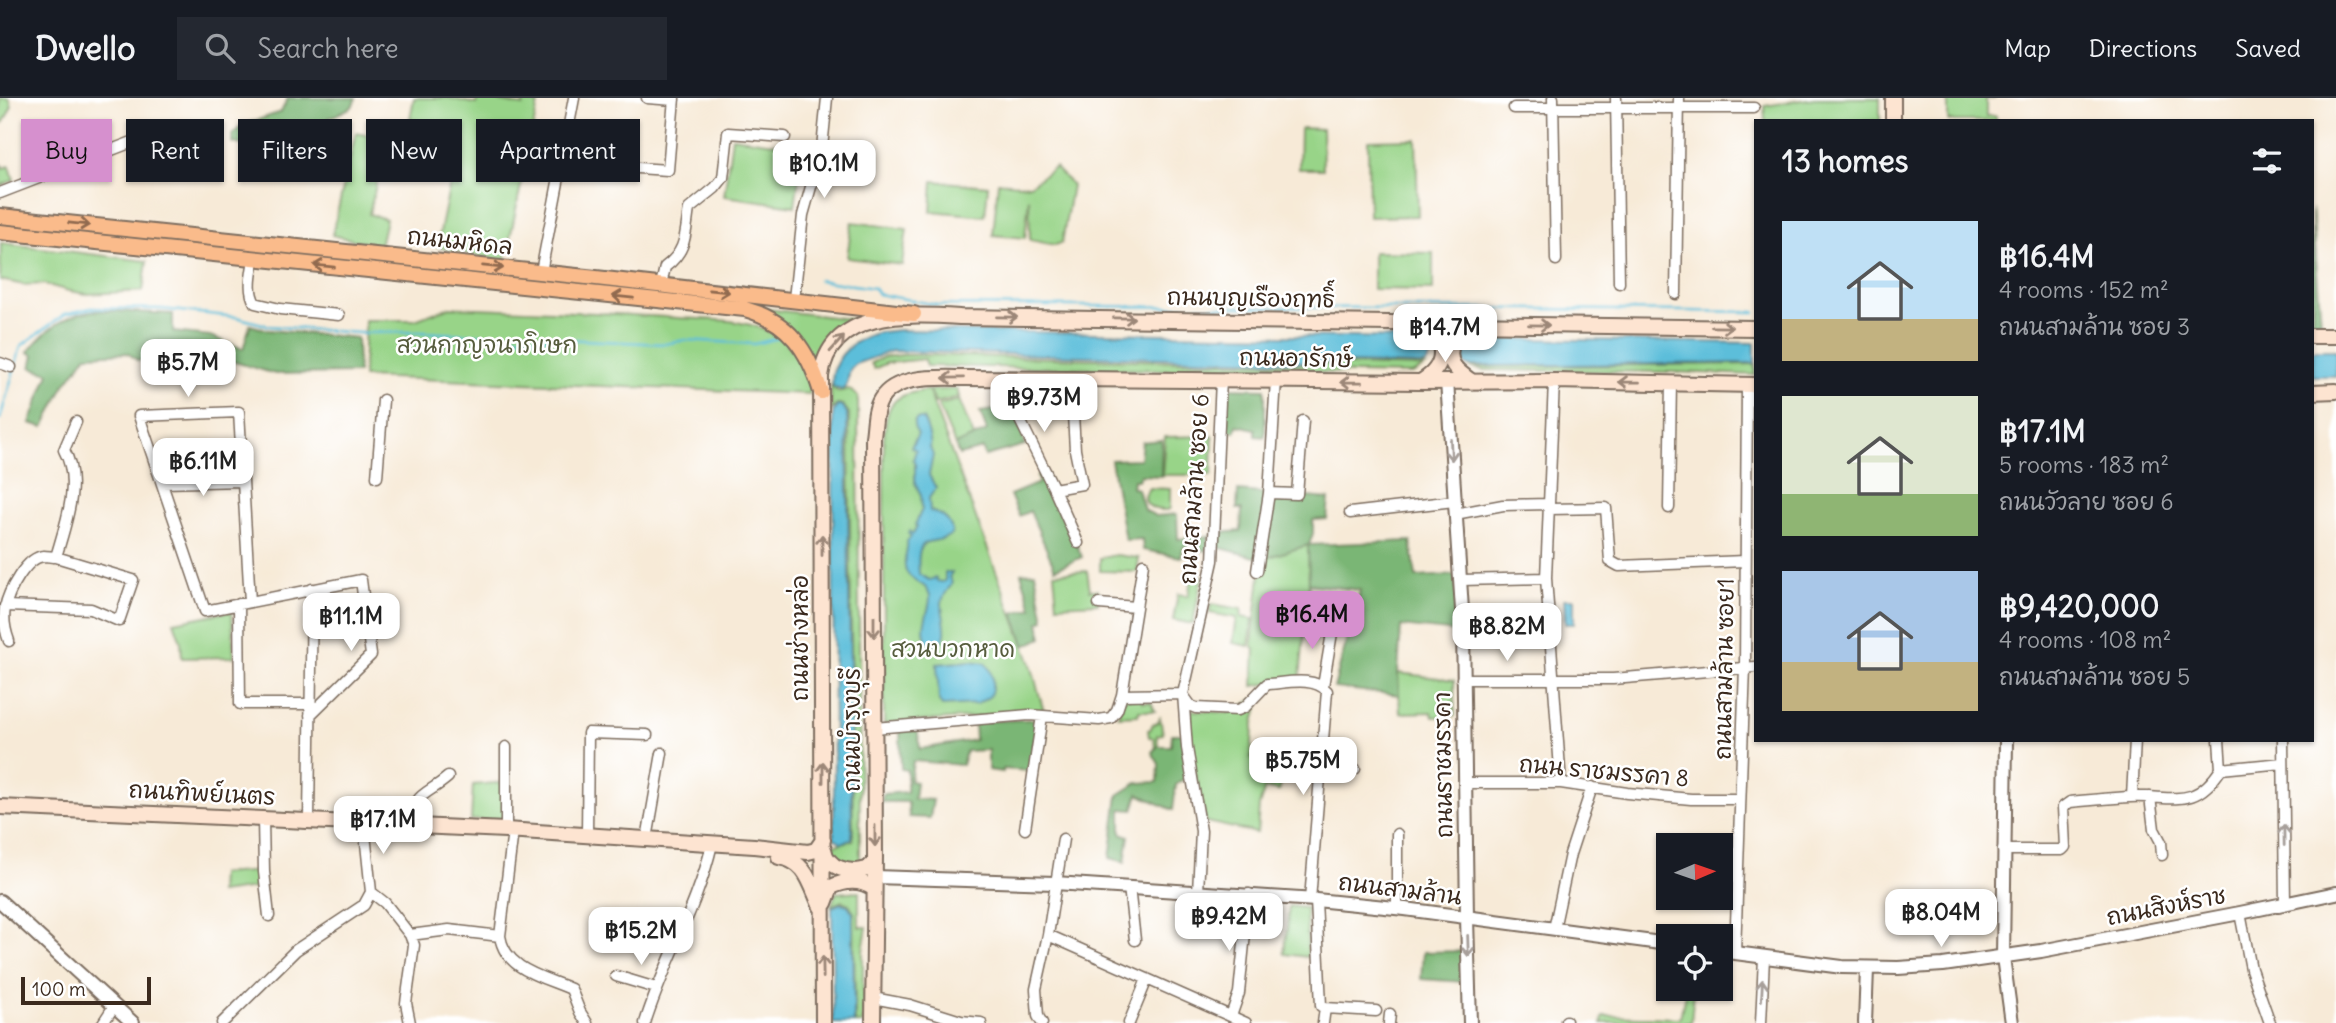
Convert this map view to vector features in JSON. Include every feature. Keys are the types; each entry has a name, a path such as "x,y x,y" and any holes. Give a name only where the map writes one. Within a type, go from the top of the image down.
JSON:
{"main road":[{"path":"1893,98 1893,119"},
{"name":"ถนนมหิดล","path":"0,216 794,299 914,314"},
{"name":"ถนนมหิดล","path":"0,232 745,309 763,314 796,340 809,357 821,392"},
{"path":"392,274 394,257"},
{"name":"ถนนบุญเรืองฤทธิ์","path":"914,314 961,317 1754,328"},
{"name":"ถนนช่างหล่อ","path":"823,1023 823,366 827,355 841,338 871,321 914,314"},
{"path":"1420,323 1437,337 1441,347 1437,368 1420,382"},
{"path":"1471,323 1455,336 1451,357 1454,366 1471,381"},
{"path":"2314,336 2336,336"},
{"name":"ถนนอารักษ์","path":"873,437 876,412 881,399 891,389 902,384 928,378 1671,382 1751,385"},
{"path":"2314,392 2336,391"},
{"name":"ถนนบำรุงบุรี","path":"873,437 873,1023"},
{"name":"ถนนทิพย์เนตร","path":"0,807 510,830 808,852 816,850 823,840"},
{"path":"822,911 831,887 840,883 862,882 874,876 867,869 862,871 839,868 831,864 825,856 823,840"},
{"name":"ถนนทิพย์เนตร","path":"738,845 754,853 799,863 822,911"}],"street":[{"path":"570,119 574,98"},
{"path":"640,168 668,170 674,99 647,98"},
{"path":"794,299 803,215 822,148 827,98"},
{"path":"1514,108 1554,103 1679,103 1754,108"},
{"path":"1554,103 1556,260"},
{"path":"1616,103 1619,283"},
{"path":"1676,294 1679,103"},
{"path":"661,285 665,267 678,258 681,250 689,209 723,178 728,133 785,137"},
{"path":"0,193 126,144"},
{"path":"541,272 558,182"},
{"path":"254,259 250,289 255,303 280,309 339,315"},
{"path":"0,363 11,367"},
{"path":"1016,378 1019,418 1078,543"},
{"path":"1054,489 1082,484 1075,450 1071,378"},
{"name":"ถนนสามล้าน ซอย 6","path":"1198,892 1201,831 1187,748 1183,694 1213,561 1221,379"},
{"path":"1257,570 1269,493 1276,380"},
{"name":"ถนนราชมรรคา","path":"1447,381 1461,580 1470,1023"},
{"path":"1553,381 1546,578 1561,783"},
{"path":"1670,508 1671,382"},
{"name":"ถนนสามล้าน ซอย1","path":"1735,953 1740,799 1750,667 1745,561 1751,496 1751,385"},
{"path":"377,477 383,400"},
{"path":"162,483 139,416 239,412 245,603 240,704 310,709 371,655 361,580 312,589 245,603 205,611 162,483"},
{"path":"1269,493 1297,494 1303,421"},
{"path":"56,557 71,496 69,459 64,450 76,422"},
{"path":"162,483 243,481"},
{"path":"1350,513 1503,505 1606,508 1610,561 1619,566 1745,561"},
{"path":"5,606 92,609 119,621 133,580 56,557 42,556 28,565 18,577 5,606 5,628 9,641"},
{"path":"874,728 1001,716 1099,720 1111,718 1122,695 1143,564"},
{"path":"1461,580 1546,578"},
{"path":"309,821 312,589"},
{"path":"1099,604 1136,607"},
{"path":"1323,686 1334,621"},
{"path":"1462,679 1613,679 1750,667"},
{"path":"1122,695 1183,694 1191,706 1196,708 1238,710 1267,684 1300,682 1323,686 1327,691 1313,900 1321,1006 1377,1011"},
{"path":"1025,829 1042,716"},
{"path":"587,835 588,733 647,735"},
{"path":"2006,742 2003,951 2012,1023"},
{"path":"2132,797 2135,742"},
{"path":"2003,850 2062,850 2065,847 2063,807 2070,802 2132,797 2180,799 2196,795 2211,785 2221,769 2219,742"},
{"path":"2283,742 2285,904"},
{"path":"506,747 510,830 500,941 509,957 526,970 541,979 571,989 587,1023"},
{"path":"647,839 662,753"},
{"path":"2221,769 2283,763"},
{"path":"1321,765 1355,769"},
{"path":"410,827 412,811 418,800 448,776"},
{"name":"ถนน ราชมรรคา 8","path":"1464,783 1561,783 1691,799 1740,799"},
{"path":"1554,929 1570,854 1592,787"},
{"path":"2150,797 2154,829 2161,842 2162,855"},
{"path":"263,819 264,872 269,916"},
{"path":"222,1023 296,950 364,905 371,892 364,824"},
{"path":"1397,834 1397,908"},
{"path":"1042,1023 1038,1016 1036,989 1048,935 1063,839"},
{"path":"645,1023 656,988 702,879 712,844"},
{"name":"ถนนสามล้าน","path":"874,876 1249,894 1397,908 1656,942"},
{"path":"1129,887 1135,940"},
{"path":"371,892 385,903 410,935 414,945 406,1003 410,1023"},
{"name":"ถนนสิงห์ราช","path":"1867,969 1910,968 1987,959 2003,951 2240,913 2336,893"},
{"path":"1048,935 1237,1020 1249,894"},
{"path":"0,901 133,1023"},
{"path":"2240,913 2251,969 2270,1023"},
{"path":"410,935 449,930 500,941"},
{"path":"1735,953 1867,969 1865,1023"},
{"path":"1760,1023 1764,957"},
{"path":"616,976 656,988"},
{"path":"1129,1023 1147,979"},
{"path":"873,998 910,1005 943,1020 981,1023"},
{"path":"103,1023 114,1006"},
{"path":"1323,1023 1325,1008"}],"green space":[{"path":"0,98 9,98 12,106 4,122 0,124"},
{"path":"288,98 356,98 352,107 327,119 261,119 281,112"},
{"path":"414,98 449,98 476,104 478,98 484,98 523,106 524,101 538,104 535,119 476,119 476,182 522,182 505,262 437,247 450,182 462,182 462,119 410,119"},
{"path":"1814,98 1880,98 1880,119 1765,119 1764,106"},
{"path":"1948,98 1996,98 1986,100 1986,116 1996,116 1996,119 1948,119"},
{"path":"1302,128 1322,129 1323,169 1299,169"},
{"path":"238,130 238,144 232,143 232,135"},
{"path":"356,133 366,135 366,182 377,182 369,214 386,219 380,246 332,235 344,182 352,182 352,150"},
{"path":"732,137 803,147 795,206 724,196"},
{"path":"1416,139 1418,216 1369,217 1368,140"},
{"path":"0,166 3,168 10,166 14,180 0,186"},
{"path":"1055,167 1072,185 1062,243 1055,245 1030,240 1029,197 1025,238 993,235 998,182 1030,185"},
{"path":"933,181 988,186 985,216 931,211"},
{"path":"852,222 907,229 902,265 847,258"},
{"path":"2314,234 2321,323 2322,331 2314,330"},
{"path":"1,243 147,261 143,291 87,294 44,284 24,285 0,280"},
{"path":"1373,252 1433,253 1433,290 1373,289"},
{"name":"สวนกาญจนาภิเษก","path":"450,307 742,323 766,330 790,347 804,369 810,394 363,377 365,320 415,320"},
{"path":"766,309 858,320 824,347 817,364"},
{"path":"89,311 173,314 173,332 210,336 243,349 250,325 268,330 357,338 358,373 275,374 198,351 138,361 128,353 87,355 64,386 44,427 30,423 49,373 31,367 34,355 28,352 46,332 69,317"},
{"path":"903,355 1425,367 1412,374 926,366 925,359 887,363 874,369 871,363 884,357"},
{"path":"1754,364 1754,375 1484,370 1469,367"},
{"path":"831,386 838,392 849,389 858,397 860,862 838,858 832,849 832,842 835,845 853,840 849,413 843,405 837,405 831,410"},
{"path":"1228,388 1265,389 1265,437 1255,436 1255,429 1237,425 1235,432 1223,431"},
{"path":"957,389 959,397 935,403 930,390"},
{"name":"สวนบวกหาด","path":"928,390 1031,664 1044,712 884,724 885,426 894,402 906,395"},
{"path":"959,400 974,437 955,445 938,405"},
{"path":"1015,407 1025,445 985,456 983,449 959,455 955,445 987,431 980,412"},
{"path":"1213,436 1212,475 1162,475 1165,437"},
{"path":"1162,440 1161,476 1140,475 1138,480 1133,480 1132,488 1138,489 1144,510 1156,516 1177,514 1178,539 1209,536 1207,551 1184,546 1181,557 1143,550 1142,539 1125,540 1111,460 1140,459 1142,442"},
{"path":"1045,472 1082,557 1055,569 1030,511 1019,516 1010,495 1039,483 1037,476"},
{"path":"1149,488 1170,489 1168,510 1152,508 1146,502"},
{"path":"1238,491 1329,499 1327,519 1313,520 1309,545 1411,541 1416,577 1455,575 1458,632 1401,626 1399,695 1334,688 1360,590 1309,584 1308,545 1262,559 1217,547 1219,533 1241,531 1242,509 1237,509"},
{"path":"1308,545 1309,584 1300,678 1253,686 1255,649 1252,645 1262,559"},
{"path":"1116,555 1139,558 1137,572 1100,571 1100,558"},
{"path":"1087,571 1090,590 1097,590 1098,603 1057,605 1054,573"},
{"path":"1035,572 1044,620 1039,622 1042,638 1025,646 1013,613 1032,608 1021,573"},
{"path":"1192,574 1202,576 1193,624 1173,620 1178,594 1188,596"},
{"path":"1211,604 1242,609 1241,617 1253,619 1249,646 1233,643 1237,618 1209,613"},
{"path":"232,611 234,657 182,658 181,642 174,622"},
{"path":"1398,673 1454,680 1455,716 1433,717 1432,712 1400,713"},
{"path":"1142,697 1142,702 1151,702 1155,711 1139,711 1138,715 1118,716 1124,698"},
{"path":"1253,700 1259,701 1253,728 1251,758 1271,760 1274,773 1313,773 1313,780 1282,780 1279,791 1265,788 1259,806 1257,833 1206,822 1194,766 1189,724 1190,710 1229,713"},
{"path":"1160,718 1163,734 1157,735 1158,746 1155,748 1154,738 1149,737 1148,730"},
{"path":"1039,719 1030,771 988,770 988,750 966,751 962,765 913,761 910,781 916,782 914,799 933,800 930,818 909,817 908,802 882,802 883,794 907,792 907,770 901,769 900,729 917,727 920,749 975,740 974,722"},
{"path":"1172,734 1184,734 1190,774 1176,785 1173,810 1138,794 1133,810 1121,809 1121,833 1129,836 1125,862 1110,858 1118,795 1137,783 1158,782 1159,764 1152,752 1158,746 1171,746"},
{"path":"505,782 505,820 471,820 473,785"},
{"path":"262,871 263,887 219,893 220,874"},
{"path":"859,891 859,927 867,927 863,951 863,1023 855,1023 854,913 849,904 842,901 831,906 836,893"},
{"path":"1289,906 1306,908 1308,957 1284,954"},
{"path":"1466,951 1465,982 1421,979 1423,952"},
{"path":"1684,1001 1693,1001 1691,1023 1602,1023 1603,1016 1680,1018"}],"water":[{"path":"900,330 1416,338 1430,349 1430,357 1425,365 892,351 855,364 850,370 846,387 841,390 833,387 834,369 849,347 873,334"},
{"path":"1465,338 1754,343 1754,363 1468,366 1460,360 1460,345"},
{"path":"2314,350 2336,350 2336,376 2314,376"},
{"path":"837,406 843,406 847,413 852,839 842,843 834,838 833,413"},
{"path":"917,419 924,421 933,455 929,475 936,488 929,498 930,511 946,519 952,534 927,542 920,550 919,574 929,580 936,578 942,582 945,581 945,572 952,572 949,577 952,583 942,600 945,636 937,643 929,644 924,626 930,602 929,592 907,573 905,565 907,541 911,537 908,533 910,531 913,534 922,509 921,495 915,483 913,460 916,450 911,447 918,434 914,425"},
{"path":"1564,599 1574,599 1574,624 1565,624"},
{"path":"971,661 985,663 990,670 990,696 977,704 942,706 939,701 937,664"},
{"path":"841,903 848,905 853,913 854,1023 833,1023 832,907"}],"waterway":[{"path":"818,280 874,288 878,294 937,305 1754,312"},
{"path":"0,419 21,346 65,314 91,308 162,309 236,317 270,326 359,333 419,332 665,344 685,340 754,344 779,338"},
{"path":"2314,322 2321,323"}]}
